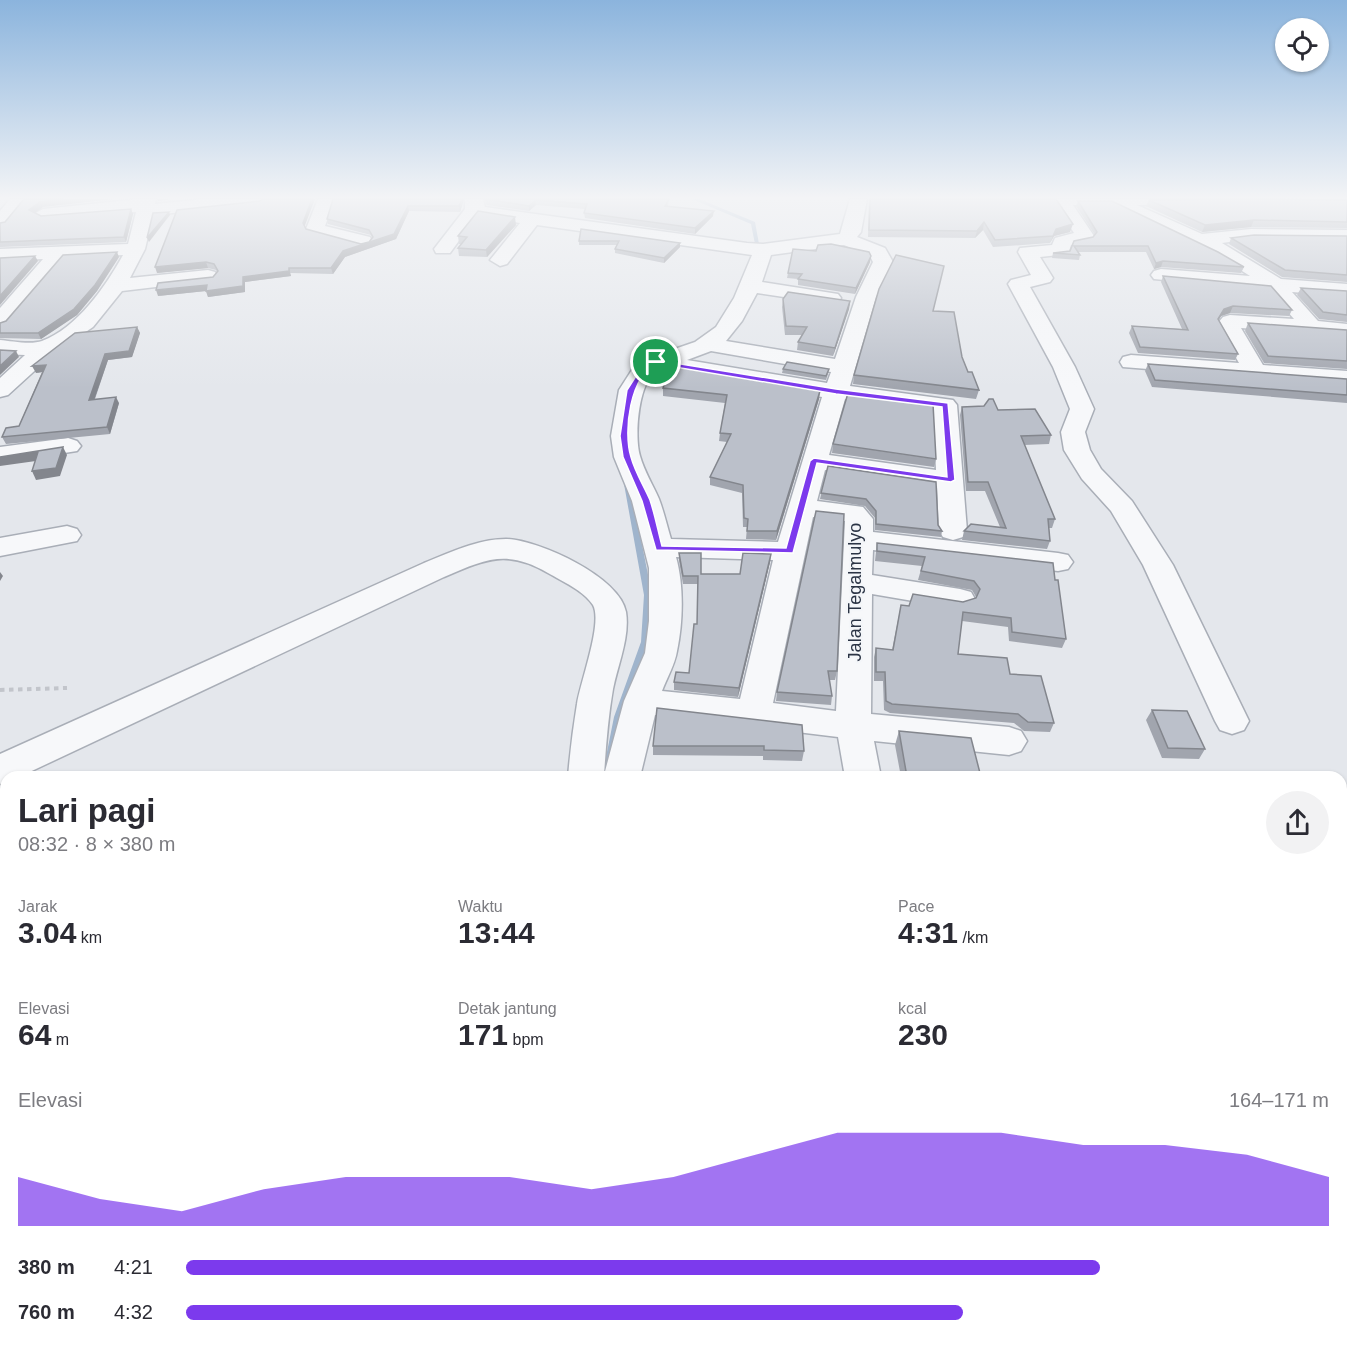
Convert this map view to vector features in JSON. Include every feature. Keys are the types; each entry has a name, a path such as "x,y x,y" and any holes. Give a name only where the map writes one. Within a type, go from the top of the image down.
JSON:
{"street":[{"path":"0,321 50,262"},
{"path":"0,390 45,349 85,322 116,285 129,262"},
{"path":"624,771 641,701 661,653 665,621 664,568 646,501 627,457 624,436 631,390 645,367 707,344 723,332 750,286 754,262"},
{"path":"754,713 790,551 814,461 864,303 883,262"},
{"path":"1034,262 1043,278 1018,284 1064,367 1082,409 1073,432 1077,450 1091,474 1122,507 1158,566 1232,721"},
{"path":"1238,262 1274,283 1311,327"},
{"path":"1161,275 1347,290"},
{"path":"116,285 208,276"},
{"path":"750,286 864,303"},
{"path":"1254,371 1228,324 1230,321 1347,330"},
{"path":"707,344 838,383"},
{"path":"0,347 45,349"},
{"path":"656,362 838,383 954,405 951,480 954,543"},
{"path":"1131,362 1347,378"},
{"path":"0,455 68,446"},
{"path":"814,461 951,480"},
{"name":"Jalan Tegalmulyo","path":"801,508 858,515 853,726 863,771"},
{"path":"0,547 67,535"},
{"path":"857,539 954,543 1058,562"},
{"path":"659,548 790,551"},
{"path":"0,770 434,570 478,551 502,549 532,552 563,569 591,586 610,609 610,625 596,691 587,771"},
{"path":"856,582 960,599"},
{"path":"641,701 853,726 1009,741"}],"path":[{"path":"0,690 67,688"}],"building":[{"path":"0,262 30,262 0,296"},
{"path":"57,262 110,262 95,285 74,309 38,333 0,333 0,323 6,321"},
{"path":"157,262 335,262 331,268 289,268 289,271 243,277 243,286 206,291 207,285 156,290 158,283 213,277 218,271 214,264 206,262 155,267"},
{"path":"790,262 868,262 856,288 798,279 802,274 788,273"},
{"path":"893,262 926,262 944,266 933,311 954,312 962,357 968,372 972,372 979,390 854,375 879,289"},
{"path":"1175,262 1235,262 1244,267"},
{"path":"1271,262 1347,262 1347,275 1285,270"},
{"path":"1163,276 1271,286 1292,310 1233,306 1224,309 1218,319 1238,354 1140,347 1132,326 1188,330"},
{"path":"1301,288 1347,291 1347,315 1323,312"},
{"path":"788,292 850,301 835,348 798,342 807,327 786,326 783,299"},
{"path":"1248,323 1347,330 1347,361 1268,356"},
{"path":"137,327 129,351 105,354 89,400 116,397 107,427 2,437 6,428 19,426 46,365 32,366 75,333"},
{"path":"0,350 16,351 0,366"},
{"path":"787,362 829,369 826,376 783,369"},
{"path":"1148,364 1347,379 1347,395 1155,380"},
{"path":"671,366 820,391 777,531 747,531 748,519 744,518 743,485 710,477 731,434 720,433 727,395 663,388"},
{"path":"848,393 933,404 936,459 833,444"},
{"path":"989,399 993,399 998,410 1035,409 1051,435 1021,436 1055,519 1048,519 1050,541 964,531 971,524 1006,528 988,482 968,482 962,407 984,406"},
{"path":"63,447 56,468 32,471 38,452 0,457"},
{"path":"828,466 936,482 938,525 942,531 876,524 876,511 866,499 821,493"},
{"path":"816,511 844,514 837,671 828,671 832,696 777,692"},
{"path":"877,543 1053,563 1055,580 1058,580 1066,639 1012,632 1011,618 963,612 958,654 1007,658 1010,674 1041,676 1054,723 1028,722 1018,714 892,704 886,701 885,672 876,672 876,648 893,650 901,605 909,606 913,594 963,602 976,598 980,589 974,581 921,571 925,557 877,551"},
{"path":"679,553 701,553 701,574 740,574 743,553 771,554 739,688 674,682 676,672 689,673 694,624 697,624 698,576 683,576"},
{"path":"657,708 802,725 804,751 764,750 764,746 653,746"},
{"path":"1152,710 1187,711 1205,749 1168,748"},
{"path":"899,731 971,738 979,771 906,771"}],"waterway":[{"path":"608,771 618,717 645,642 648,595 627,484"}],"route":[{"path":"656,362 836,392 945,405 951,480 814,461 790,551 659,548 646,501 627,457 624,436 625,416 631,390 638,375 645,367 656,362"}]}
